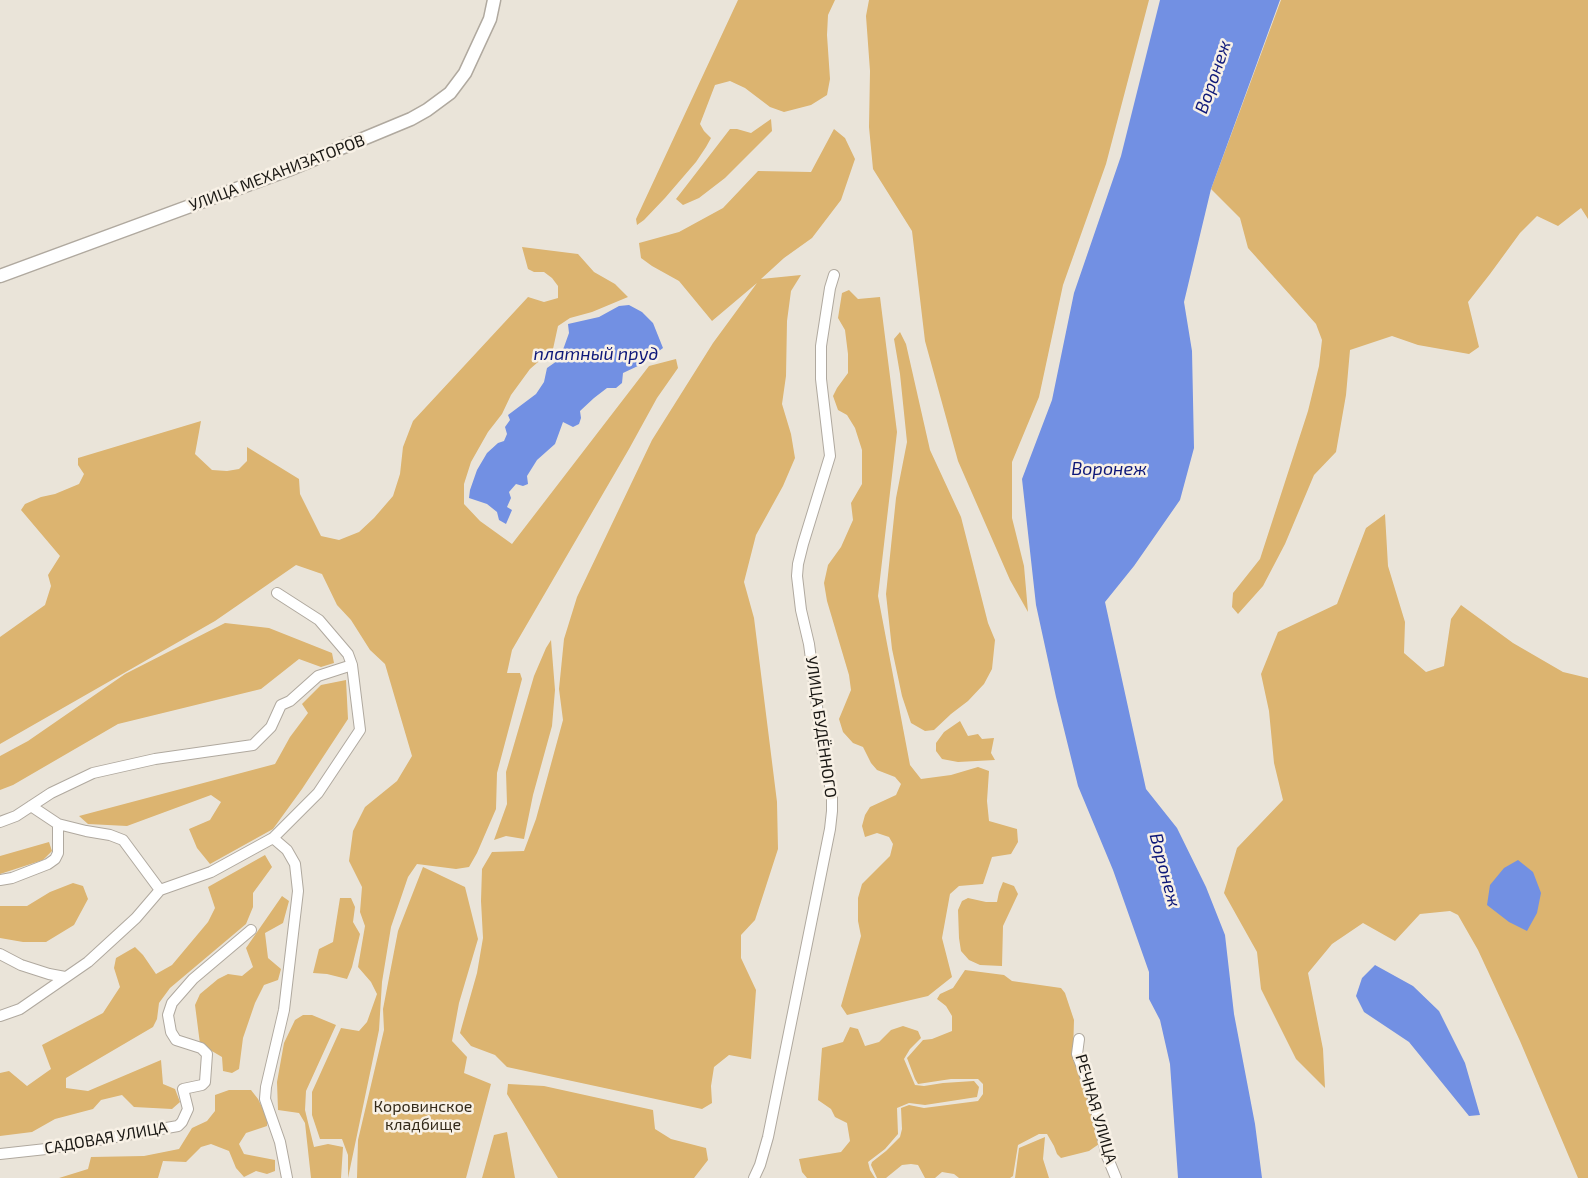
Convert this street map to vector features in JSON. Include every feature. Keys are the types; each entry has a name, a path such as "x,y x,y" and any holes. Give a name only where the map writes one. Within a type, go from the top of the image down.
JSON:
{"main road":[{"name":"УЛИЦА МЕХАНИЗАТОРОВ","path":"0,276 283,172 411,119 450,93 465,73 490,19 494,0"}],"street":[{"name":"УЛИЦА БУДЁННОГО","path":"754,1178 768,1137 832,812 832,794 822,747 809,644 801,610 797,576 803,544 830,456 821,379 820,346 834,275"},
{"path":"0,1016 20,1008 88,962 136,918 160,890 211,872 273,838 318,792 360,730 352,665 348,654 319,620 277,593"},
{"path":"0,822 16,816 51,794 94,773 155,758 254,744 271,727 281,705 290,701 318,676 352,665"},
{"path":"30,806 58,824 86,832 110,835 123,840 160,890"},
{"path":"0,880 12,878 48,864 55,859 58,853 58,824"},
{"path":"273,838 287,850 295,864 298,891 284,1010 266,1087 265,1099 280,1142 287,1178"},
{"name":"САДОВАЯ УЛИЦА","path":"0,1154 46,1149 178,1126 188,1110 183,1089 202,1085 205,1082 207,1054 201,1048 176,1040 171,1032 168,1015 172,1003 192,979 251,930"},
{"path":"0,954 49,974 65,977"},
{"name":"РЕЧНАЯ УЛИЦА","path":"1079,1039 1078,1054 1092,1094 1107,1156 1116,1178"}],"green space":[{"path":"738,0 835,0 828,15 827,35 830,79 827,95 811,105 784,112 770,107 745,88 730,81 715,85 700,124 711,138 706,147 696,162 665,198 637,225 636,219"},
{"path":"869,0 1149,0 1106,164 1063,285 1039,397 1012,462 1012,518 1024,566 1028,612 1010,580 958,461 925,341 912,231 873,169 869,127 870,71 866,16"},
{"path":"1281,0 1588,0 1588,219 1581,208 1558,226 1537,216 1520,233 1468,302 1479,347 1469,354 1418,345 1392,336 1350,350 1346,395 1336,452 1314,475 1285,544 1263,586 1238,614 1232,607 1233,593 1260,559 1308,411 1319,366 1322,340 1316,324 1248,248 1240,218 1211,189"},
{"path":"771,119 772,131 725,178 699,198 683,205 676,199 730,129 751,133"},
{"path":"834,129 845,138 855,159 841,200 812,238 784,258 761,279 801,275 791,291 787,321 786,376 782,404 791,434 795,458 783,486 756,535 744,582 754,618 777,802 778,849 755,920 741,935 741,958 756,990 751,1059 729,1055 714,1067 711,1086 712,1103 702,1109 507,1067 495,1055 471,1046 460,1033 477,973 483,938 482,869 492,852 524,851 536,819 563,720 559,689 564,639 577,597 652,440 713,343 757,283 712,321 679,281 641,258 639,243 679,232 723,208 758,171 811,172"},
{"path":"522,247 578,254 594,272 615,284 628,297 592,312 570,318 558,326 553,349 530,369 511,395 502,414 488,432 471,462 464,484 464,504 480,521 512,544 649,366 676,359 678,368 657,398 512,650 507,673 520,673 522,679 497,773 496,809 477,853 469,867 456,869 417,864 408,877 391,927 382,982 379,1030 348,1178 348,1155 342,1139 320,1139 312,1115 312,1092 341,1028 359,1031 367,1022 377,994 371,982 358,967 365,926 360,912 362,887 349,861 353,831 365,807 397,781 412,756 385,664 370,650 351,620 337,605 322,574 296,565 215,621 0,744 0,637 45,605 51,586 48,575 60,556 21,510 25,504 79,484 84,474 78,465 78,458 201,421 195,454 212,470 227,471 239,469 247,461 247,447 299,479 300,494 321,536 339,540 359,532 393,496 400,474 403,447 413,421 528,297 544,302 558,298 558,286 552,278 544,272 534,272 528,269"},
{"path":"849,290 858,299 880,297 897,432 878,596 910,765 921,779 951,775 978,767 989,771 987,801 989,821 1017,829 1018,842 1011,854 992,857 983,884 959,886 950,894 942,938 952,977 928,996 847,1015 841,1006 861,936 858,921 858,898 862,884 890,856 893,844 889,837 877,833 865,837 862,826 865,815 870,807 896,795 901,784 895,777 877,770 863,747 853,743 843,732 839,719 851,690 849,675 827,601 824,583 828,565 841,547 853,520 851,503 862,484 862,450 855,428 847,415 838,410 833,396 848,373 845,330 838,318 842,293"},
{"path":"900,332 906,344 930,450 961,517 988,623 995,640 992,669 984,684 968,701 934,730 925,731 911,723 902,696 892,649 886,594 896,498 907,442 900,374 894,339"},
{"path":"1385,514 1388,566 1405,622 1404,653 1426,672 1444,666 1451,619 1461,605 1513,643 1563,672 1588,678 1588,1178 1578,1178 1520,1041 1478,950 1458,915 1450,911 1420,914 1395,941 1363,923 1332,944 1308,973 1323,1049 1325,1088 1296,1059 1261,989 1257,952 1224,893 1237,848 1283,800 1274,763 1269,711 1261,674 1278,632 1337,604 1366,528"},
{"path":"225,623 269,628 332,653 334,663 321,667 299,659 261,689 118,724 13,785 0,790 0,756 28,741 125,674"},
{"path":"551,640 555,690 552,726 533,795 524,839 506,836 494,840 507,804 506,772 534,676"},
{"path":"346,680 348,719 273,829 210,864 197,848 189,829 210,820 221,802 211,795 127,826 88,824 79,816 275,764 290,737 308,713 302,704 321,685"},
{"path":"960,721 968,736 978,734 982,739 994,738 991,753 995,760 958,762 942,759 936,751 936,743 944,732"},
{"path":"49,842 52,851 43,860 0,874 0,856"},
{"path":"265,855 272,867 253,893 253,907 246,924 170,988 159,1003 157,1019 153,1027 66,1078 66,1088 88,1091 161,1060 163,1084 175,1089 180,1102 172,1109 134,1107 122,1095 101,1100 93,1109 55,1119 32,1132 0,1136 0,1073 9,1071 27,1086 51,1069 42,1045 103,1013 120,987 114,968 116,958 135,947 156,974 172,965 208,922 215,908 208,887"},
{"name":"Коровинское кладбище","path":"423,867 465,887 478,939 459,1003 452,1041 467,1057 464,1073 491,1084 466,1178 357,1178 358,1140 384,1030 383,1009 398,931"},
{"path":"1003,882 1014,886 1018,894 1003,926 1002,966 980,965 969,960 961,951 958,910 962,901 968,898 986,902 997,902"},
{"path":"73,883 83,886 88,899 74,925 46,942 23,942 0,938 0,906 27,906 50,892"},
{"path":"282,896 289,901 283,923 265,933 268,958 281,969 278,980 264,985 255,1003 243,1038 239,1069 232,1073 223,1071 222,1057 200,1044 195,1005 200,994 218,979 228,974 242,976 253,967 246,948"},
{"path":"340,898 351,898 355,907 353,922 360,934 347,979 313,973 319,949 333,942"},
{"path":"965,970 1004,975 1012,981 1061,988 1065,993 1074,1020 1073,1054 1087,1092 1099,1144 1089,1151 1061,1158 1047,1134 1039,1134 1018,1145 1013,1176 1010,1178 959,1178 954,1174 942,1172 935,1178 925,1178 918,1165 911,1164 902,1165 886,1178 877,1178 871,1165 872,1162 900,1137 902,1129 901,1108 909,1105 924,1108 978,1101 983,1094 983,1084 978,1079 951,1079 918,1084 907,1058 923,1040 932,1039 952,1031 952,1016 946,1006 937,999 940,994 953,988"},
{"path":"303,1015 312,1015 336,1025 306,1091 305,1110 314,1147 328,1144 343,1147 341,1178 311,1178 305,1123 299,1113 278,1110 277,1082 284,1043 295,1020"},
{"path":"903,1026 918,1031 921,1038 910,1049 904,1059 915,1085 924,1086 974,1081 979,1087 977,1097 925,1105 909,1103 897,1108 898,1134 885,1149 868,1162 875,1178 807,1178 802,1172 799,1159 841,1152 850,1141 847,1123 835,1117 831,1109 818,1100 822,1048 843,1042 850,1027 858,1029 865,1046 879,1042 891,1030"},
{"path":"508,1084 544,1086 653,1110 655,1129 671,1139 706,1148 708,1160 694,1178 558,1178 507,1094"},
{"path":"229,1090 251,1090 258,1099 267,1117 267,1126 246,1133 239,1144 244,1154 275,1160 275,1171 267,1174 256,1171 244,1177 236,1168 229,1151 211,1144 201,1147 186,1162 163,1161 158,1178 59,1178 88,1169 91,1157 144,1156 179,1149 192,1128 207,1121 215,1111 215,1095"},
{"path":"507,1132 515,1178 482,1178 494,1135"},
{"path":"1045,1137 1043,1159 1049,1178 1015,1178 1019,1148"}],"water":[{"name":"Воронеж","path":"1160,0 1280,0 1211,189 1184,302 1192,351 1194,448 1180,500 1134,566 1105,602 1146,789 1177,828 1206,887 1225,935 1234,1014 1255,1124 1262,1178 1178,1178 1170,1064 1160,1020 1149,999 1149,972 1113,870 1078,786 1036,605 1022,479 1052,400 1074,293 1121,156"},
{"name":"платный пруд","path":"629,305 642,312 653,323 663,348 640,365 623,373 622,383 616,388 607,388 594,398 580,411 581,418 579,424 573,427 563,422 555,444 537,460 527,476 528,484 523,486 516,484 509,492 511,498 507,507 512,510 506,524 499,520 497,512 487,504 469,498 477,470 487,453 498,443 504,441 507,434 505,427 510,420 508,415 536,394 544,382 547,368 557,361 564,347 569,333 568,324 599,317 619,306"},
{"path":"1518,860 1533,872 1541,893 1537,913 1527,931 1509,922 1487,905 1490,885 1504,868"},
{"path":"1375,965 1413,986 1439,1011 1465,1063 1480,1115 1469,1116 1409,1042 1364,1012 1356,996 1362,978"}]}
